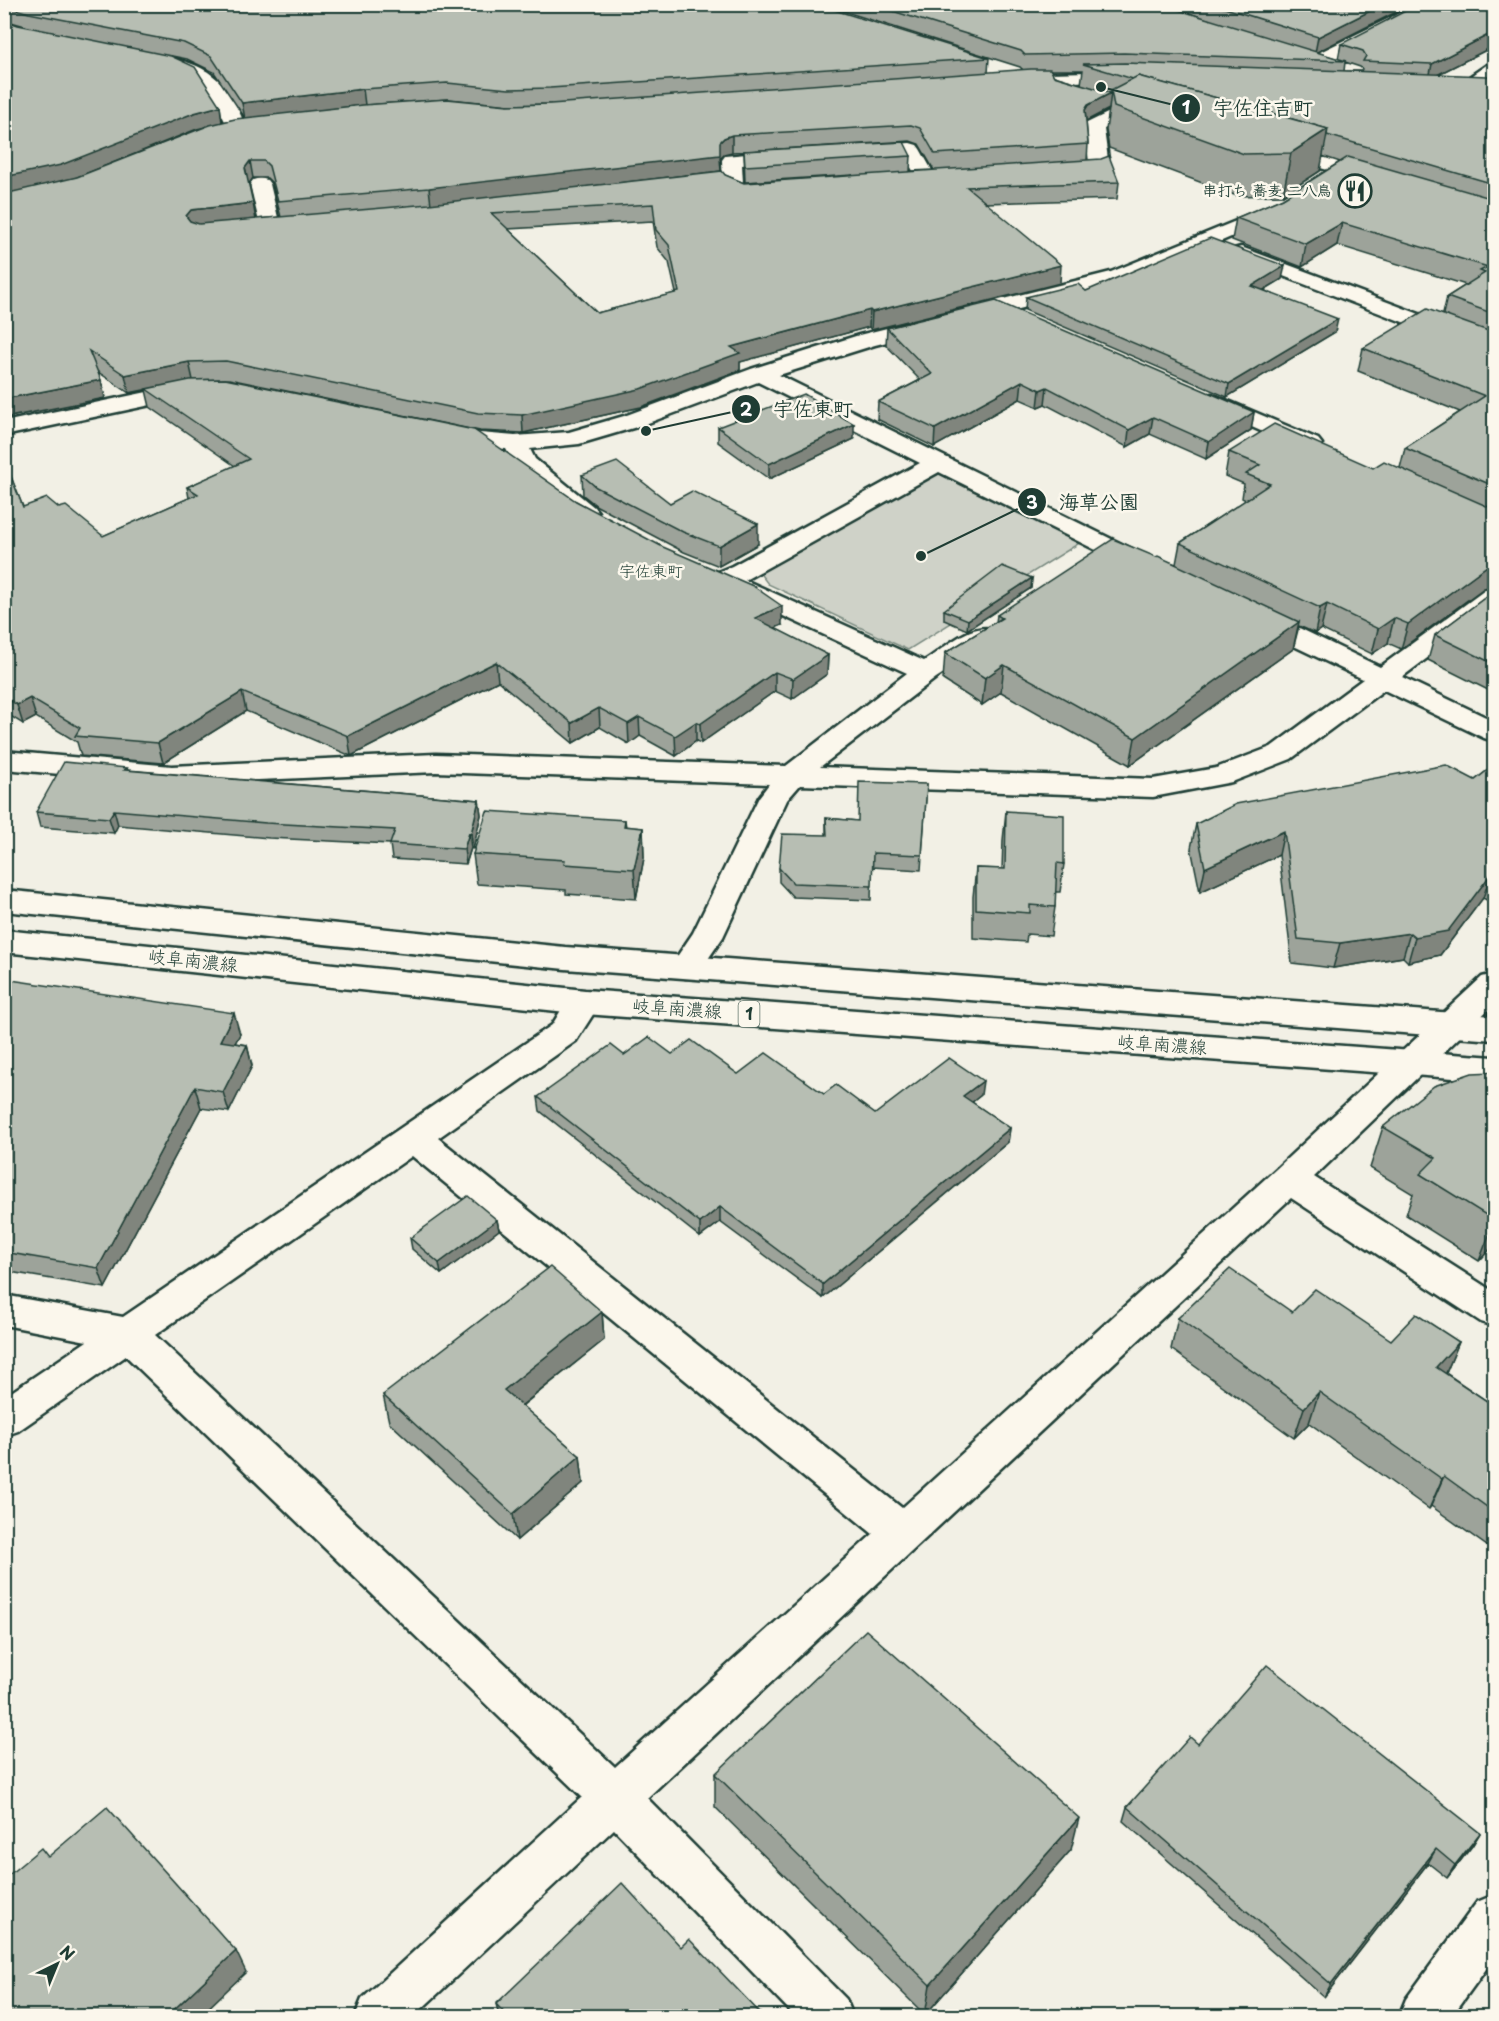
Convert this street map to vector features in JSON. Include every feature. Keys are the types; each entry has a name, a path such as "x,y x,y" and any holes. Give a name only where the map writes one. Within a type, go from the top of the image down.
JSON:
{"street":[{"path":"1344,70 1310,59 1433,4"},
{"path":"136,56 180,64 206,77 232,115 237,127"},
{"path":"1462,88 1487,72"},
{"path":"994,74 1029,78 1145,76"},
{"path":"1029,78 1086,94"},
{"path":"1442,87 1494,89"},
{"path":"1109,101 1154,114"},
{"path":"1049,171 1099,167 1094,127 1132,107"},
{"path":"216,132 260,124"},
{"path":"1265,146 1397,184"},
{"path":"839,153 910,149 927,179"},
{"path":"790,188 744,192 733,186 732,160 803,155"},
{"path":"1325,180 1342,168"},
{"path":"709,180 733,178"},
{"path":"904,181 949,178"},
{"path":"260,184 270,226"},
{"path":"422,428 480,440 515,443 571,439 632,421 759,374 867,340 1119,277 1271,214 1289,202"},
{"path":"247,228 293,224"},
{"path":"1207,240 1494,350"},
{"path":"998,308 1030,322"},
{"path":"759,374 1164,574"},
{"path":"4,429 182,391 217,388"},
{"path":"1192,393 1333,454"},
{"path":"515,443 525,463 587,513 606,523"},
{"path":"926,672 714,575 741,572 938,463"},
{"path":"1084,568 1112,549"},
{"path":"4,760 172,775 436,763 1153,788 1222,776 1281,753 1494,596"},
{"path":"1238,609 1494,732"},
{"path":"686,967 707,938 774,797 793,775 926,672 1000,623"},
{"path":"4,900 565,958 1494,1028"},
{"name":"岐阜南濃線","path":"4,942 585,1002 1494,1069"},
{"path":"379,2016 1289,1179 1494,985"},
{"path":"4,1419 414,1138 564,1032 585,1002"},
{"path":"414,1138 903,1533"},
{"path":"1289,1179 1494,1311"},
{"path":"4,1310 128,1333 615,1797 830,2016"},
{"path":"1423,2016 1494,1919"}],"shaded area":[{"path":"933,470 1081,542 908,650 768,584 758,571"}],"building":[{"path":"4,4 815,4 989,58 550,88 509,89 447,83 363,89 242,103 211,56 184,43 29,13 4,6"},
{"path":"870,4 1159,4 1346,61 1124,53 1025,55 1021,51"},
{"path":"1212,4 1384,4 1318,37"},
{"path":"1419,4 1494,4 1494,32 1432,64 1363,61 1366,56 1363,51 1341,44"},
{"path":"4,20 18,25 171,56 195,67 220,106 194,113 61,165 4,177"},
{"path":"1125,63 1488,76 1494,78 1494,184 1327,135 1328,129 1138,76 1133,79 1083,64"},
{"path":"1031,69 1050,69 1054,76 1111,93 1088,105 1085,110 1088,144 935,154 920,128 911,125 732,135 720,142 720,155 429,188 278,201 269,166 264,161 250,161 245,168 253,203 191,210 186,216 190,221 199,224 429,204 722,171 725,175 744,183 1101,159 1109,156 1119,182 967,187 1061,265 872,312 870,310 731,347 740,353 640,389 522,415 478,413 226,361 189,362 125,375 89,351 101,380 4,399 4,194 77,177 210,125 235,119 363,105 447,99 508,105 550,104","holes":["653,204 656,230 669,245 679,292 597,313 491,213"]},
{"path":"1138,76 1328,129 1291,153 1244,154 1114,107 1111,90"},
{"path":"904,142 911,156 745,166 744,151"},
{"path":"1348,157 1494,199 1494,314 1447,297 1485,273 1480,271 1488,267 1342,223 1306,244 1236,218 1283,198"},
{"path":"1210,238 1285,266 1252,286 1338,319 1229,384 1026,297 1078,284 1086,291"},
{"path":"996,301 1254,412 1209,442 1153,417 1129,430 1047,387 1040,390 1022,381 935,429 878,402 932,374 887,328"},
{"path":"1427,309 1494,333 1494,486 1405,448 1485,396 1363,348"},
{"path":"225,379 474,430 576,501 663,547 753,586 782,606 755,618 828,655 793,679 775,672 700,724 696,722 675,736 639,717 628,724 599,708 572,723 496,662 348,736 242,692 158,743 75,736 80,728 30,698 17,705 4,697 4,459 23,507 47,498 59,508 66,506 103,536 198,494 187,487 249,459 146,389 190,380"},
{"path":"804,394 854,424 769,464 718,427"},
{"path":"1274,424 1373,468 1384,461 1494,508 1494,563 1408,624 1394,618 1378,629 1327,604 1320,608 1180,543 1270,484 1246,474 1260,465 1229,452"},
{"path":"617,462 670,503 692,491 758,524 719,546 683,532 596,487 582,475"},
{"path":"1113,539 1158,556 1299,622 1135,738 1004,665 985,678 945,653 1002,618 997,615"},
{"path":"1002,566 1032,578 968,620 944,610"},
{"path":"1494,591 1494,664 1435,635"},
{"path":"64,762 127,768 124,770 479,800 471,834 469,833 464,849 390,844 395,830 266,823 114,810 109,818 36,812"},
{"path":"1446,765 1475,780 1494,765 1494,875 1491,874 1448,931 1415,937 1410,933 1340,943 1298,939 1284,831 1205,868 1196,824 1236,804"},
{"path":"859,782 927,784 922,855 873,853 872,886 793,883 779,868 782,834 827,835 826,818 858,821"},
{"path":"487,811 625,820 624,826 643,828 634,869 564,864 565,860 473,854"},
{"path":"1006,811 1064,815 1064,864 1057,863 1055,907 1030,905 1030,913 976,909 976,868 1005,869"},
{"path":"4,979 234,1013 220,1041 247,1045 223,1092 195,1087 98,1268 4,1252"},
{"path":"649,1037 672,1054 691,1040 738,1074 766,1053 824,1094 836,1085 875,1114 949,1058 983,1081 963,1096 1010,1128 823,1284 720,1207 700,1223 538,1097 611,1045 624,1055"},
{"path":"1494,1072 1494,1220 1420,1174 1436,1158 1383,1127 1434,1086 1472,1073"},
{"path":"468,1196 497,1220 439,1263 410,1238"},
{"path":"550,1267 602,1312 504,1390 580,1456 513,1514 383,1395"},
{"path":"1230,1269 1292,1312 1315,1289 1391,1340 1416,1314 1459,1342 1436,1367 1494,1406 1494,1512 1444,1476 1442,1479 1319,1392 1304,1408 1178,1318"},
{"path":"866,1630 1079,1818 930,1985 715,1774"},
{"path":"1267,1665 1480,1833 1455,1865 1436,1849 1331,1984 1127,1807 1190,1737 1198,1744"},
{"path":"107,1807 236,1951 167,2016 4,2016 4,1879 41,1848 48,1857"},
{"path":"622,1883 681,1947 689,1939 763,2016 507,2016 496,2004"}],"place":[{"name":"宇佐住吉町","path":"1101,87"},
{"name":"串打ち 蕎麦 二八鳥","path":"1355,191"},
{"name":"宇佐東町","path":"646,431"},
{"name":"海草公園","path":"921,556"}],"district":[{"name":"宇佐東町","path":"651,571"}]}
